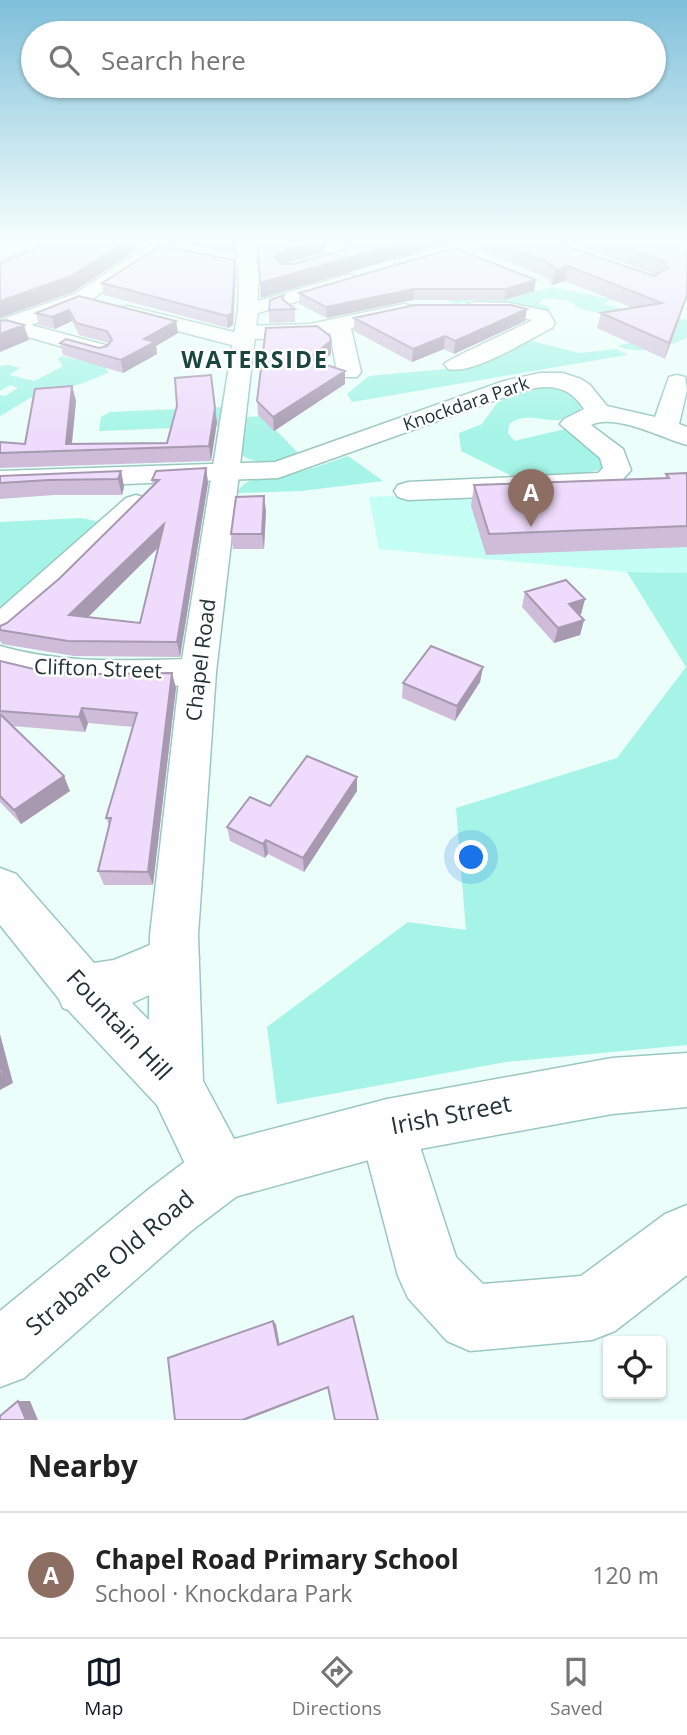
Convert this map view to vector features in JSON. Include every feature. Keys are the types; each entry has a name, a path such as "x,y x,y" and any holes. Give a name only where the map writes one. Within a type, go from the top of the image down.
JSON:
{"main road":[{"path":"4,327 61,306"},
{"name":"Chapel Road","path":"176,1086 173,935 198,672 226,472 242,306"},
{"path":"270,306 310,331 340,327 396,310 428,308"},
{"path":"454,308 531,312 541,315 544,323 456,364"},
{"path":"4,327 101,351"},
{"path":"340,327 349,372"},
{"name":"Knockdara Park","path":"0,480 278,470 533,380 556,379 577,384 589,394 598,412"},
{"path":"408,491 589,484 608,479 617,470 614,455 573,424 598,412 676,432 677,382"},
{"path":"0,628 138,502 145,475"},
{"name":"Clifton Street","path":"0,659 16,666 88,672 198,672"},
{"name":"Fountain Hill","path":"0,890 81,990 176,1086 220,1172"},
{"path":"81,990 116,985 174,959"},
{"name":"Irish Street","path":"220,1172 387,1127 612,1086 687,1080"},
{"path":"387,1127 430,1276 470,1318 592,1308 687,1236"},
{"name":"Strabane Old Road","path":"0,1354 170,1210 220,1172"}],"shaded area":[{"path":"497,306 551,308 523,311"},
{"path":"577,306 613,306 687,320 687,338 652,349 626,349 617,346 642,340 620,318"},
{"path":"528,340 579,353 617,349 627,355 352,402 347,394 369,376 457,368"},
{"path":"61,356 105,366 108,373 30,398 0,416 0,395 5,396 18,388 10,385 0,391 0,366 20,368 9,375 34,381 63,366 58,359"},
{"path":"559,384 583,403 580,410 559,420 521,418 509,424 508,433 514,441 565,429 602,456 602,469 581,474 516,478 461,451 459,433 482,424 497,403 503,400 501,395 527,385"},
{"path":"224,407 222,426 99,431 101,417 110,412"},
{"path":"262,416 299,454 262,462 240,454 246,417"},
{"path":"348,456 383,481 301,491 237,493 242,486 257,478 294,473"},
{"path":"687,478 687,573 627,572 379,549 369,497 615,486 627,479"},
{"path":"81,518 106,523 0,618 0,522"},
{"path":"627,572 687,573 687,1045 506,1062 277,1104 267,1027 408,922 466,930 456,808 617,758 686,667"}],"building":[{"path":"53,306 119,306 176,321 144,339 155,342 121,360 60,343 66,339 99,348 107,346 112,340 107,331 76,323 69,310 52,317 36,313"},
{"path":"190,306 232,306 232,313 227,316"},
{"path":"269,306 291,306 295,309 269,310"},
{"path":"409,306 516,306 527,309 455,341 445,336 413,349 354,318"},
{"path":"642,306 683,306 669,343 601,313"},
{"path":"0,321 24,325 0,334"},
{"path":"317,326 330,336 331,341 308,359 345,371 273,417 257,401 266,328"},
{"path":"211,375 215,408 209,446 0,453 0,442 25,444 35,389 72,386 66,444 167,443 177,406 175,378"},
{"path":"206,468 177,642 68,641 0,630 0,626 60,578 159,480 152,480 156,471","holes":["164,524 140,623 69,615"]},
{"path":"121,471 118,479 0,483 0,476"},
{"path":"687,473 687,526 489,534 474,485 669,478 666,474"},
{"path":"264,496 262,534 231,534 236,497"},
{"path":"566,580 585,599 569,604 584,620 558,628 525,592"},
{"path":"431,646 483,667 457,706 403,683"},
{"path":"0,661 42,671 93,674 172,673 148,872 98,871 111,818 106,818 137,713 82,708 79,717 0,711"},
{"path":"0,714 64,776 14,810 0,796"},
{"path":"307,756 357,777 303,858 266,840 263,844 227,827 250,797 270,806"},
{"path":"353,1316 378,1420 335,1420 328,1387 242,1420 175,1420 168,1358 273,1321 278,1345"},
{"path":"18,1401 26,1420 0,1420 0,1416"}],"place":[{"name":"Chapel Road Primary School","path":"531,527"}],"district":[{"name":"WATERSIDE","path":"255,360"}]}
